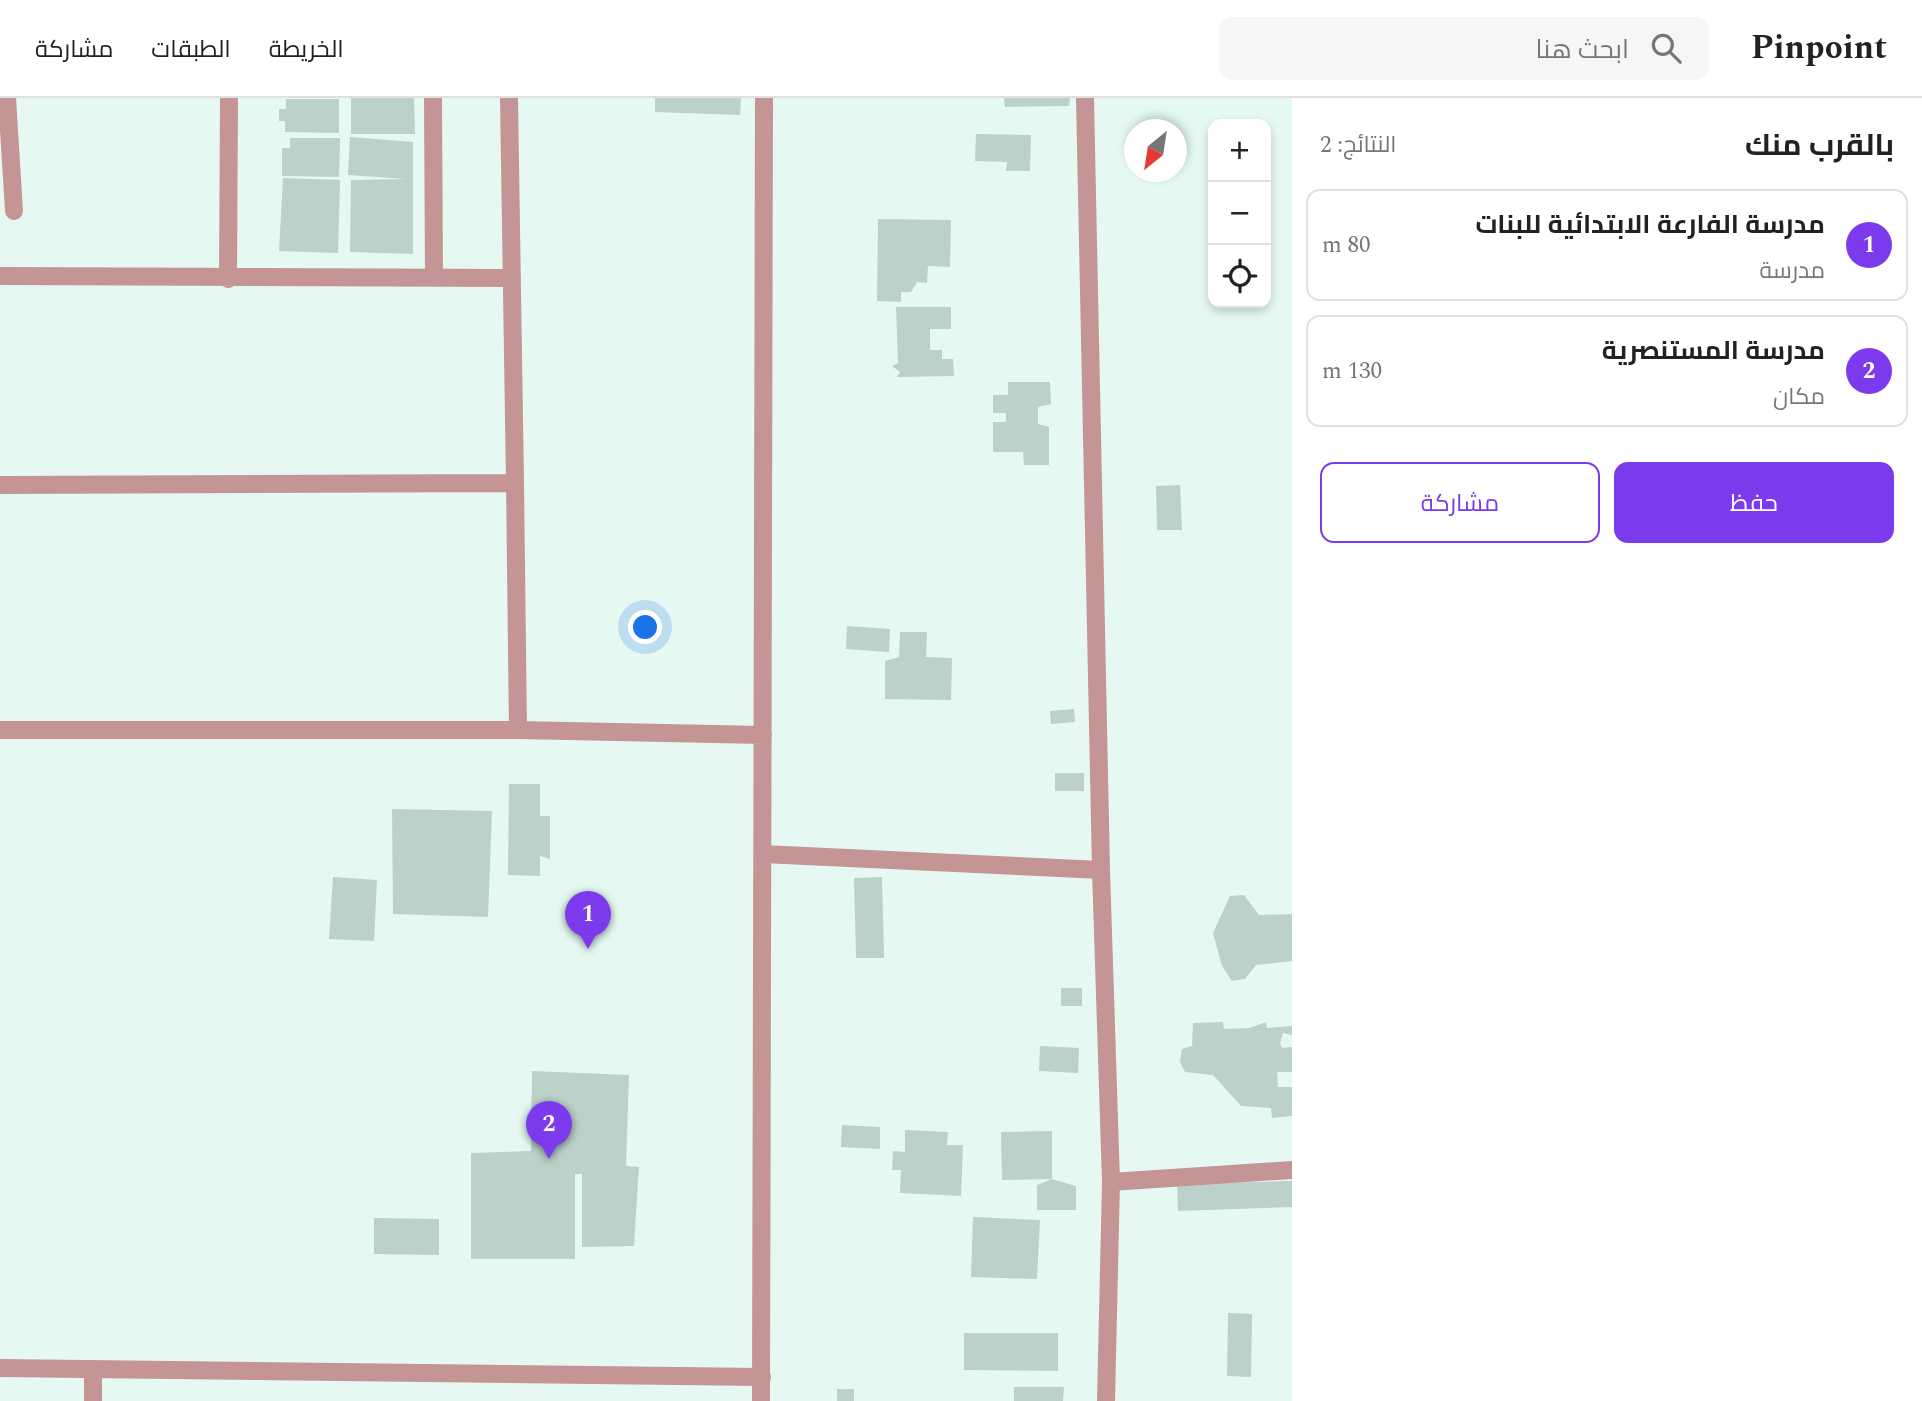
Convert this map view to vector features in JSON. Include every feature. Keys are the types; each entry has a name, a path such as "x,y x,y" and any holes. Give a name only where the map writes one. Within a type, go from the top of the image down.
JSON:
{"street":[{"path":"7,98 14,211"},
{"path":"228,279 229,98"},
{"path":"433,98 434,278"},
{"path":"509,98 518,730"},
{"path":"761,1401 764,98"},
{"path":"1085,98 1101,870 1111,1182 1105,1401"},
{"path":"0,276 228,279 512,278"},
{"path":"0,485 514,483"},
{"path":"0,730 518,730 763,735"},
{"path":"763,855 1101,870"},
{"path":"1111,1182 1292,1170"},
{"path":"0,1368 762,1377"},
{"path":"93,1369 93,1401"}],"building":[{"path":"351,98 414,98 415,134 351,134"},
{"path":"655,98 741,98 740,115 655,112"},
{"path":"1004,98 1070,98 1069,106 1005,107"},
{"path":"286,99 339,99 339,133 285,132 285,121 279,121 279,109 286,109"},
{"path":"976,134 1031,135 1030,171 1006,171 1007,162 975,161"},
{"path":"350,137 413,142 413,254 350,252 351,180 405,179 348,175"},
{"path":"290,138 340,138 339,177 282,176 282,148 290,148"},
{"path":"283,178 340,180 338,253 279,251"},
{"path":"878,219 951,220 950,267 928,266 927,283 917,282 911,292 901,292 901,302 877,301"},
{"path":"896,307 951,307 951,329 930,329 930,350 942,350 942,359 953,359 954,376 897,377 900,372 892,366 898,363"},
{"path":"1008,382 1050,382 1051,404 1038,407 1038,424 1049,427 1049,465 1024,465 1023,452 993,452 993,422 1006,422 1006,413 993,413 993,395 1008,395"},
{"path":"1180,485 1182,530 1157,530 1156,486"},
{"path":"847,626 890,629 889,652 846,649"},
{"path":"900,632 927,632 926,657 952,658 951,700 885,699 885,661 899,657"},
{"path":"1074,709 1075,722 1051,724 1050,711"},
{"path":"1055,773 1084,773 1084,791 1055,791"},
{"path":"509,784 540,784 540,816 550,816 550,859 540,856 540,876 508,875"},
{"path":"392,809 492,811 488,917 393,914"},
{"path":"333,877 377,880 374,941 329,939"},
{"path":"882,877 884,958 856,958 854,878"},
{"path":"1244,895 1259,915 1292,914 1292,961 1256,965 1245,979 1232,981 1222,966 1213,933 1230,896"},
{"path":"1061,988 1082,988 1082,1006 1061,1006"},
{"path":"1223,1022 1224,1029 1250,1028 1266,1022 1267,1028 1292,1026 1292,1035 1283,1033 1280,1043 1282,1048 1292,1047 1292,1072 1277,1072 1278,1087 1292,1087 1292,1116 1272,1118 1271,1108 1241,1106 1213,1075 1185,1072 1180,1062 1182,1049 1192,1046 1193,1023"},
{"path":"1040,1046 1079,1048 1078,1073 1039,1071"},
{"path":"532,1071 629,1075 626,1166 639,1167 634,1246 582,1247 582,1174 575,1174 575,1259 471,1259 471,1153 531,1151"},
{"path":"842,1125 880,1127 880,1149 841,1147"},
{"path":"905,1130 948,1132 947,1145 963,1145 961,1196 900,1193 901,1170 892,1170 893,1151 905,1152"},
{"path":"1052,1131 1052,1179 1002,1180 1001,1132"},
{"path":"1052,1179 1076,1186 1076,1210 1037,1210 1037,1185"},
{"path":"1292,1181 1292,1207 1178,1211 1177,1184"},
{"path":"973,1217 1040,1220 1037,1279 971,1277"},
{"path":"374,1218 439,1219 439,1255 374,1254"},
{"path":"1228,1313 1252,1314 1251,1377 1227,1376"},
{"path":"964,1333 1058,1333 1058,1371 964,1370"},
{"path":"1014,1387 1064,1387 1063,1401 1014,1401"},
{"path":"837,1389 854,1389 854,1401 837,1401"}],"place":[{"name":"مدرسة الفارعة الابتدائية للبنات","path":"588,949"},
{"name":"مدرسة المستنصرية","path":"549,1159"}]}
